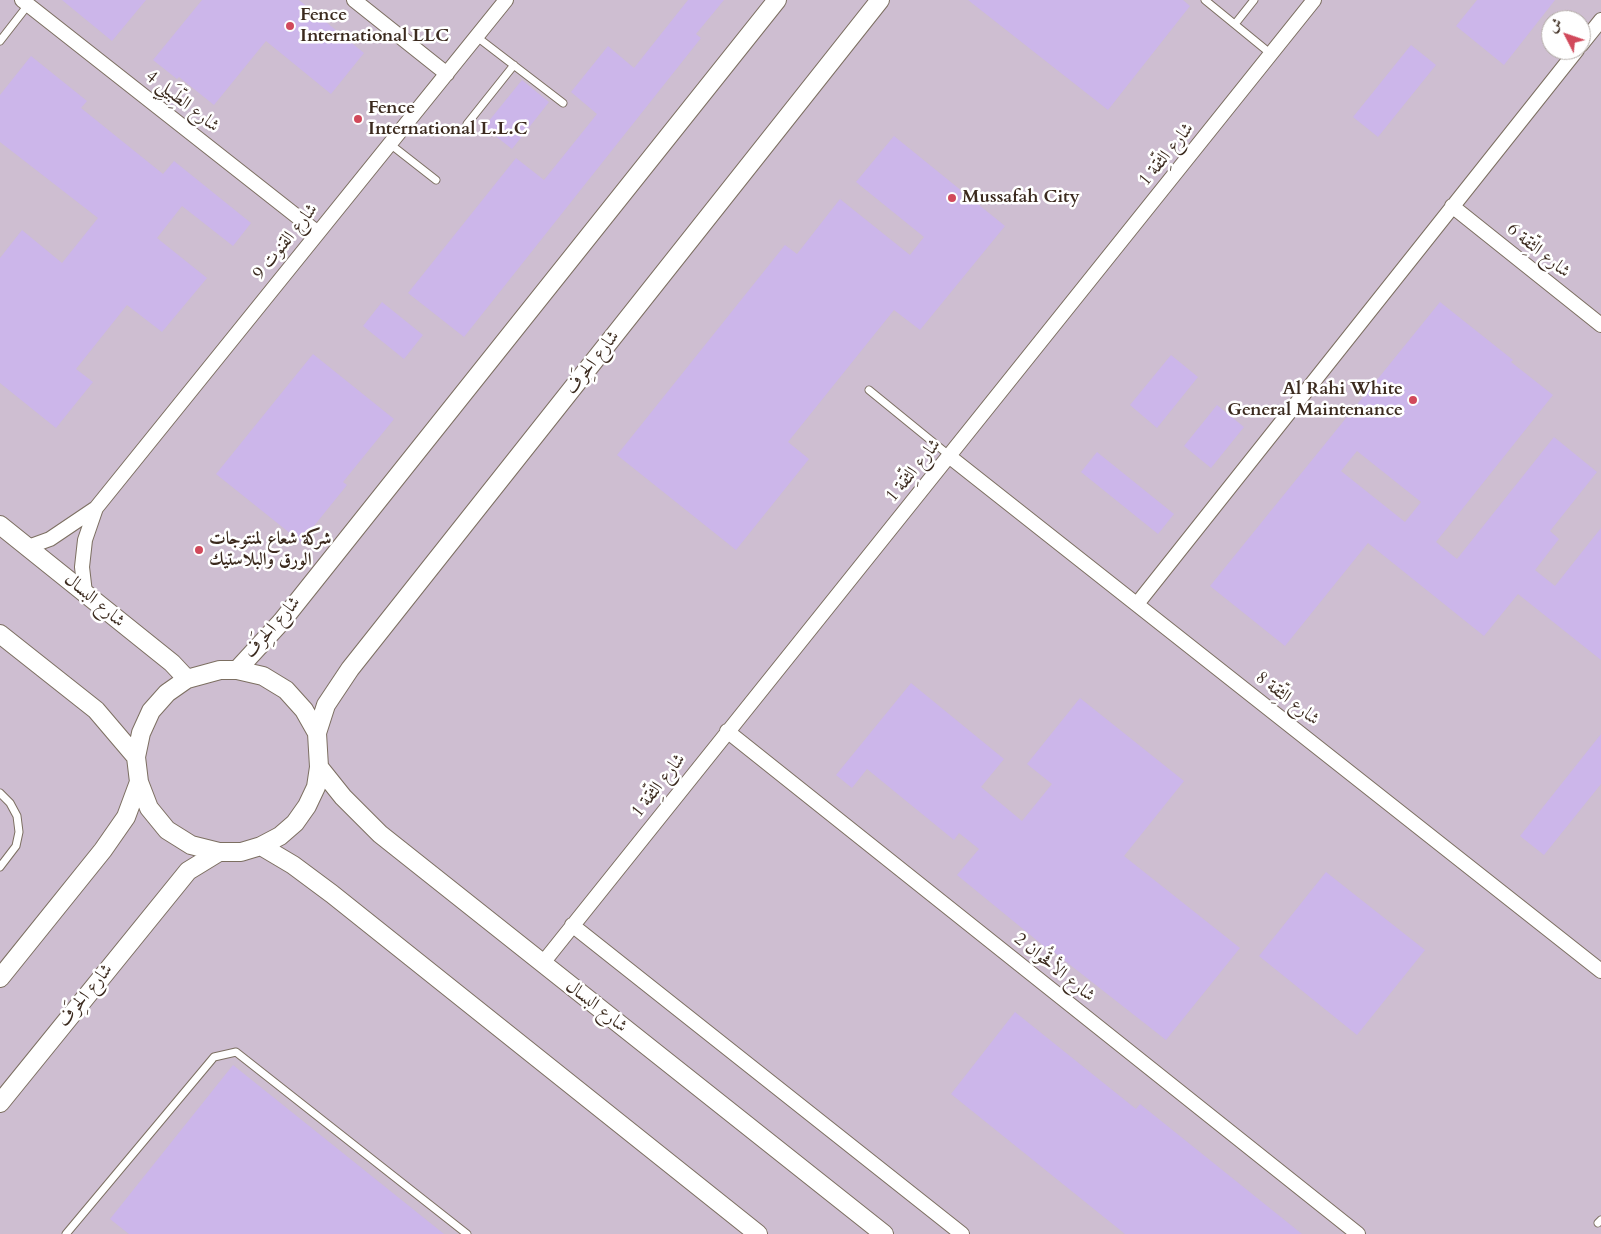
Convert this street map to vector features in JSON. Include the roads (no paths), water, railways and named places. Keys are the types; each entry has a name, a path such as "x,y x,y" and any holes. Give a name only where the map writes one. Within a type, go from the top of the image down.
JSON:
{"street":[{"path":"354,0 447,74"},
{"name":"شارع القنوت 9","path":"28,547 50,538 96,508 506,0"},
{"name":"شارع الحِرَف","path":"237,670 282,621 777,0"},
{"name":"شارع الحِرَف","path":"317,733 326,705 350,669 880,0"},
{"name":"شارع الثِّقة 1","path":"542,964 727,731 950,457 1314,0"},
{"name":"شارع الطِّبَيلِي 4","path":"25,2 318,233"},
{"path":"1591,32 1601,20"},
{"path":"1136,604 1569,60"},
{"name":"شارع الثِّقة 6","path":"1452,206 1601,325"},
{"name":"شارع الثِّقة 8","path":"950,457 1601,970"},
{"name":"شارع القنوت 9","path":"85,593 82,567 85,540 96,508"},
{"name":"شارع البسال","path":"0,525 172,663 187,679"},
{"path":"0,634 96,710 136,758"},
{"path":"237,670 263,676 286,690 304,710 317,733 319,767 316,787 308,806 280,836 262,846 241,852 219,852 192,846 167,830 149,808 139,782 136,758 140,733 151,712 167,693 187,679 211,671 237,670"},
{"name":"شارع الأقحُوان 2","path":"727,731 1358,1234"},
{"name":"شارع البسال","path":"319,767 343,797 380,834 884,1234"},
{"path":"0,978 103,850 126,817 139,782"},
{"path":"262,846 293,865 332,894 758,1234"},
{"name":"شارع الحِرَف","path":"0,1103 188,871 219,852"},
{"path":"572,925 962,1234"}],"lane":[{"path":"1205,0 1271,54"},
{"path":"1235,24 1254,0"},
{"path":"0,41 25,2"},
{"path":"477,36 563,103"},
{"path":"467,124 514,65"},
{"path":"390,144 436,180"},
{"path":"869,390 950,457"},
{"path":"0,793 10,803 17,816 19,832 16,846 0,867"},
{"path":"66,1234 214,1057 236,1052 467,1234"}],"place":[{"name":"Fence International LLC","path":"290,26"},
{"name":"Fence International L.L.C","path":"358,119"},
{"name":"Mussafah City","path":"952,198"},
{"name":"Al Rahi White General Maintenance","path":"1413,400"},
{"name":"شركة شعاع لمنتوجات الورق والبلاستيك","path":"199,550"}]}
